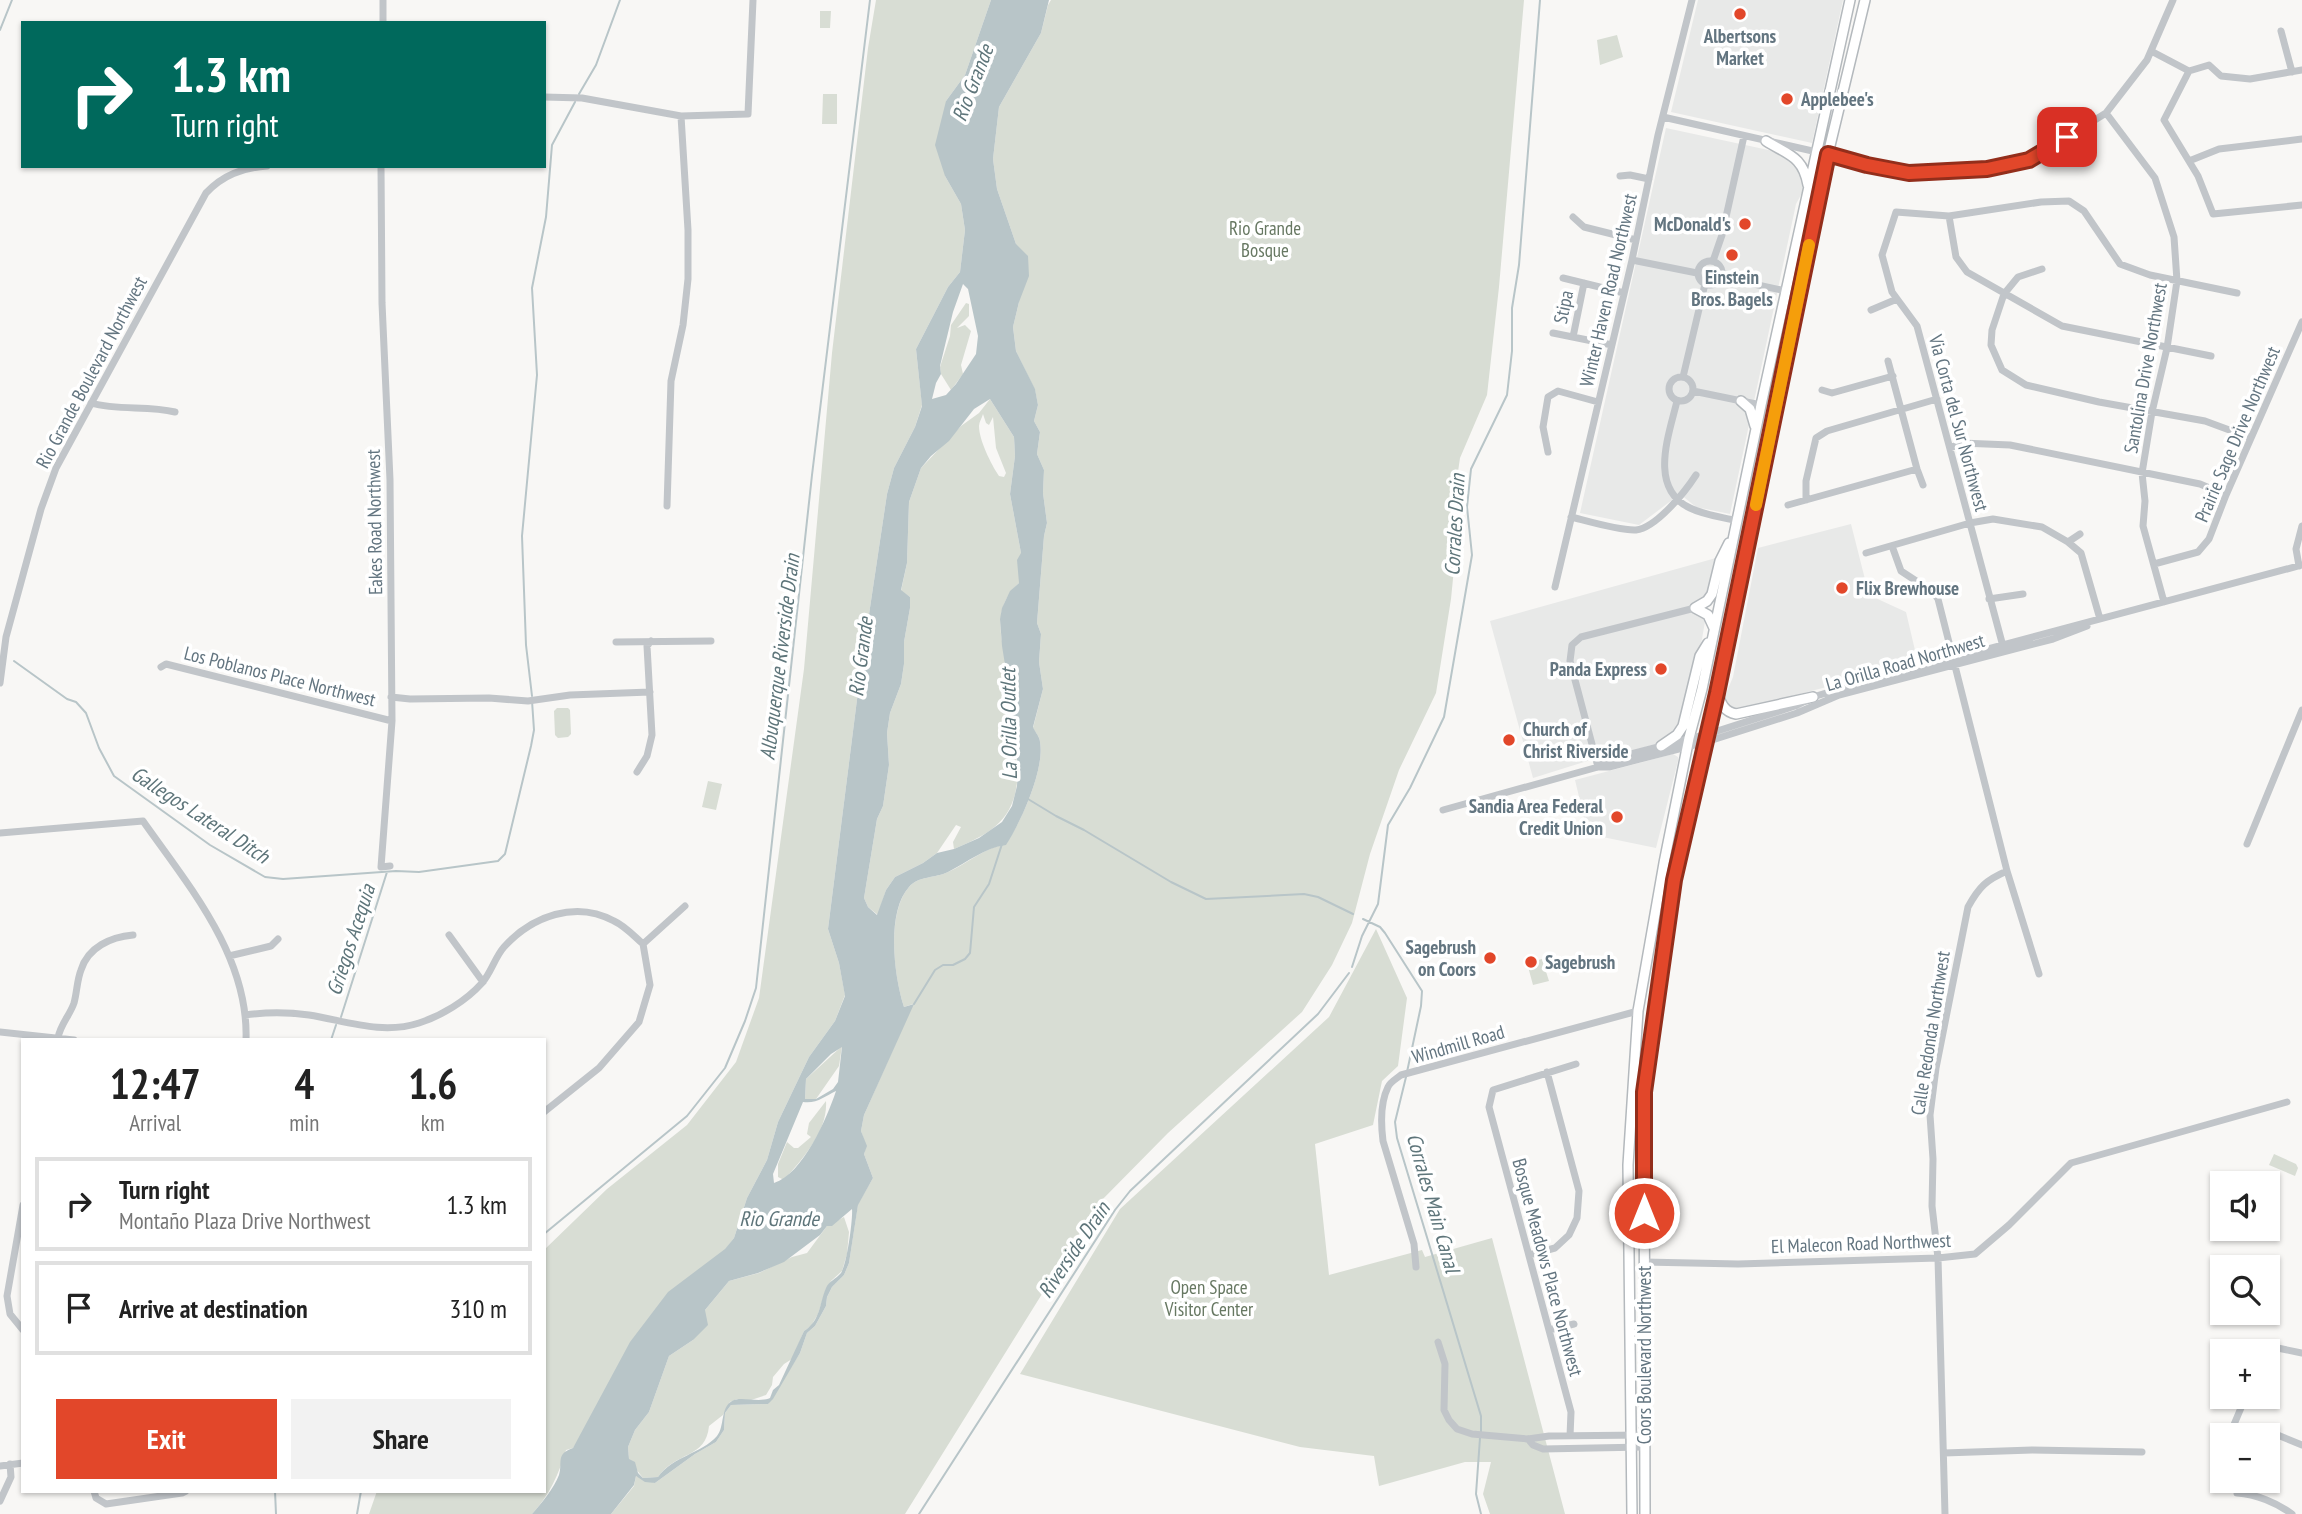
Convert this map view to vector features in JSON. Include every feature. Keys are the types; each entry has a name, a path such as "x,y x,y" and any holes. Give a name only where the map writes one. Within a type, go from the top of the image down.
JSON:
{"main road":[{"name":"Coors Boulevard Northwest","path":"1632,1514 1628,1165 1638,1011 1689,742 1850,0"},
{"name":"Coors Boulevard Northwest","path":"1645,1514 1644,1092 1674,880 1717,693 1828,154 1865,0"},
{"path":"1766,141 1798,160 1806,173 1809,193"},
{"path":"1741,401 1749,409 1756,433"},
{"path":"1750,531 1749,514 1768,423 1765,409 1761,405"},
{"path":"1695,608 1707,601 1712,594 1720,561 1737,525"},
{"path":"1661,746 1677,735 1683,726 1700,656 1713,630 1708,615 1695,608"},
{"path":"1717,693 1724,708 1736,714 1813,697"}],"street":[{"path":"383,0 383,21"},
{"path":"546,97 582,99 681,116 748,114 754,0"},
{"name":"Winter Haven Road Northwest","path":"1555,587 1692,0"},
{"path":"1663,117 1909,173 1987,169 2029,160 2106,113 2147,60 2173,0"},
{"path":"2281,31 2292,72"},
{"path":"2151,51 2189,71 2208,65 2221,76 2250,79 2302,70"},
{"path":"2189,71 2164,120 2198,176 2213,214 2302,205"},
{"name":"Santolina Drive Northwest","path":"2106,113 2155,178 2174,237 2177,281 2167,348 2152,412 2142,473 2145,500 2143,526 2164,602"},
{"path":"667,506 671,381 684,325 688,279 688,230 681,116"},
{"path":"1713,261 1722,235 1744,136"},
{"path":"2189,161 2219,149 2302,139"},
{"name":"Rio Grande Boulevard Northwest","path":"0,682 6,637 41,509 56,468 206,193 227,176 251,168"},
{"name":"Eakes Road Northwest","path":"381,168 382,303 390,480 392,720 381,867 390,866"},
{"path":"1620,177 1630,175 1649,179"},
{"path":"2211,356 2062,326 1967,272 1956,257 1949,216 2040,202 2069,201 2084,211 2120,264 2150,275 2237,293"},
{"name":"Via Corta del Sur Northwest","path":"1949,216 1896,212 1882,255 1892,292 1917,326 2004,648"},
{"path":"1573,217 1584,227 1636,240"},
{"path":"1632,260 1697,273"},
{"path":"1697,273 1702,264 1713,261"},
{"path":"1697,273 1705,284 1714,284 1721,276 1720,267 1713,261"},
{"path":"2042,269 2018,277 2004,294 1992,330 1991,345 2002,370 2026,385 2205,421 2251,438"},
{"path":"1721,276 1786,291"},
{"path":"1563,278 1624,293"},
{"name":"Stipa","path":"1573,337 1584,284"},
{"path":"1684,377 1705,284"},
{"path":"1871,310 1897,299"},
{"name":"Prairie Sage Drive Northwest","path":"2154,564 2197,552 2209,539 2225,495 2302,322"},
{"path":"1553,333 1612,345"},
{"path":"1888,361 1923,485"},
{"path":"1822,390 1832,393 1893,376"},
{"path":"1684,377 1692,383 1693,391 1685,400 1677,401 1671,396 1669,384 1674,378 1684,377"},
{"path":"1548,452 1543,427 1548,397 1558,391 1598,402"},
{"path":"1693,391 1761,405"},
{"path":"1806,500 1806,481 1816,438 1827,430 1937,400"},
{"path":"1677,401 1663,461 1667,484 1677,499 1697,511 1737,525"},
{"path":"91,403 104,407 163,409 175,412"},
{"path":"1950,448 1962,443 2010,445 2200,484 2225,495"},
{"path":"1788,505 1917,469"},
{"path":"1571,517 1636,530 1651,524 1677,499 1696,475"},
{"path":"1866,553 1993,519 2042,527 2081,553 2100,619"},
{"path":"2300,566 2296,549 2302,526"},
{"path":"2068,542 2080,534"},
{"path":"1892,546 1901,571 1933,592 1938,599 2007,871 2039,974"},
{"name":"La Orilla Road Northwest","path":"1707,738 1813,697 2004,648 2100,619 2300,566"},
{"path":"1989,599 2023,594"},
{"path":"1598,767 1570,661 1572,645 1581,637 1695,608"},
{"path":"637,772 647,755 652,735 648,646 651,641"},
{"path":"616,642 710,641"},
{"name":"La Orilla Road Northwest","path":"1598,767 1608,760 1661,746 1707,738 1806,710 1831,697 1954,661"},
{"name":"Los Poblanos Place Northwest","path":"161,667 166,664 392,720"},
{"path":"391,696 410,699 489,698 528,701 570,695 650,692"},
{"path":"2247,844 2302,710"},
{"name":"La Orilla Road Northwest","path":"1443,810 1598,767 1609,767 1689,742"},
{"path":"0,833 143,821 205,912 229,956 245,1015 246,1038"},
{"name":"Calle Redonda Northwest","path":"1945,1514 1938,1258 1932,1206 1930,1115 1936,1068 1968,907 1976,892 1989,878 2007,871"},
{"path":"643,944 685,906"},
{"path":"245,1015 290,1013 391,1029 419,1023 445,1012 483,982 502,949 520,931 543,917 568,911 601,915 616,922 643,944 650,985 639,1022 599,1068 546,1110"},
{"path":"0,1032 58,1038 59,1030 72,1007 80,970 90,953 106,941 133,935"},
{"path":"449,935 483,982"},
{"path":"229,956 271,946 278,939"},
{"name":"Windmill Road","path":"1416,1267 1414,1244 1383,1141 1381,1126 1388,1087 1401,1075 1638,1011"},
{"path":"1529,1255 1555,1248 1569,1235 1577,1218 1579,1191 1547,1072 1576,1064"},
{"name":"Bosque Meadows Place Northwest","path":"1547,1072 1493,1090 1489,1107 1571,1412 1570,1436"},
{"name":"El Malecon Road Northwest","path":"1644,1262 1738,1264 1938,1258 1975,1254 2009,1225 2071,1163 2287,1102"},
{"path":"21,1214 3,1291 10,1314 21,1328"},
{"path":"1549,1330 1574,1324"},
{"path":"1438,1342 1445,1364 1444,1410 1457,1429 1472,1434 1528,1439 1549,1436 1643,1435"},
{"path":"2280,1348 2302,1353"},
{"path":"2280,1436 2302,1446"},
{"path":"1528,1439 1533,1446 1543,1449 1644,1447"},
{"path":"1944,1453 2032,1450 2142,1452"},
{"path":"0,1466 21,1463"},
{"path":"0,1501 11,1477 10,1464"},
{"path":"95,1493 96,1498 106,1504 183,1493"},
{"path":"2247,1493 2292,1514"}],"shaded area":[{"path":"1698,0 1843,0 1812,143 1671,112"},
{"path":"1666,128 1787,154 1794,159 1805,180 1796,204 1730,514 1696,507 1680,494 1639,525 1580,513"},
{"path":"1851,524 1869,595 1906,612 1918,663 1739,710 1727,706 1725,696 1733,677 1758,548"},
{"path":"1716,558 1702,639 1679,722 1671,736 1659,743 1605,758 1600,757 1533,778 1490,621"},
{"path":"1673,754 1678,757 1678,761 1656,848 1588,834 1575,780"}],"green space":[{"path":"876,0 991,0 965,75 946,101 945,176 961,204 965,230 960,272 948,287 916,349 922,405 915,427 894,468 887,494 861,668 828,929 839,963 845,995 835,1021 809,1057 778,1122 767,1160 747,1198 734,1238 573,1448 566,1450 553,1484 532,1514 369,1514 376,1493 546,1493 546,1248 607,1189 687,1125 736,1062 759,998 804,669 832,353"},
{"name":"Rio Grande Bosque","path":"1051,0 1524,0 1487,395 1460,458 1454,499 1457,538 1451,599 1436,693 1399,770 1370,854 1352,923 1332,965 1302,1012 1168,1133 1098,1204 905,1514 611,1514 634,1486 636,1476 655,1483 716,1442 724,1430 725,1413 731,1405 768,1404 800,1353 807,1333 815,1326 826,1306 832,1287 844,1275 849,1263 858,1204 873,1178 864,1154 866,1146 861,1131 864,1115 913,1004 904,1007 895,963 895,928 902,898 913,883 948,872 983,852 1006,844 1025,809 1035,780 1041,753 1040,740 1033,728 1043,689 1039,662 1041,634 1037,623 1047,523 1043,493 1044,470 1037,454 1040,432 1034,421 1038,405 1035,390 1016,351 1013,327 1019,302 1016,244 997,189 993,159 999,107 1041,33"},
{"path":"820,11 831,11 830,28 820,28"},
{"path":"1617,35 1623,57 1600,65 1597,40"},
{"path":"823,94 837,94 837,124 822,124"},
{"path":"966,303 969,304 969,316 957,328 965,325 971,331 961,365 963,374 951,390 941,374 940,367 951,325"},
{"path":"990,399 1014,437 1015,456 1010,494 1021,553 1019,583 1003,606 1001,631 1008,684 1006,712 1018,767 1016,790 1006,814 992,829 954,849 953,842 961,827 956,825 937,853 895,877 886,890 878,915 868,907 864,898 889,765 887,733 890,713 901,684 904,664 910,597 901,591 907,563 909,502 921,468 961,426 979,413","holes":["983,414 989,425 993,417 996,448 1006,473 1004,477 999,476 983,445 979,426"]},
{"path":"557,708 570,710 571,734 568,737 558,738 555,735 554,711"},
{"path":"708,781 722,784 716,810 702,807"},
{"name":"Open Space Visitor Center","path":"1376,929 1407,998 1398,1066 1382,1081 1373,1125 1315,1144 1329,1275 1422,1250 1425,1257 1492,1238 1565,1514 1490,1514 1483,1494 1491,1462 1465,1462 1379,1486 1374,1456 1300,1447 1020,1374 1120,1209 1329,1017"},
{"path":"1542,959 1549,981 1533,985 1527,963"},
{"path":"842,1046 839,1066 816,1099 805,1099 806,1079"},
{"path":"826,1101 823,1123 813,1144 784,1180 778,1177 778,1164 787,1142 798,1148 811,1137 807,1134 809,1123"},
{"path":"2274,1154 2296,1164 2298,1168 2295,1176 2269,1165"},
{"path":"844,1217 849,1232 842,1271 826,1289 818,1314 811,1326 804,1331 792,1359 773,1377 766,1395 748,1401 737,1399 730,1402 723,1415 709,1426 707,1437 696,1450 673,1463 658,1477 643,1478 629,1460 628,1447 635,1430 649,1412 669,1356 693,1340 705,1310 729,1281 759,1273 807,1253 827,1226"}],"water":[{"name":"Rio Grande","path":"991,0 1049,0 1041,33 999,107 993,159 997,189 1016,244 1028,256 1029,276 1013,327 1016,351 1035,389 1038,405 1034,421 1040,432 1037,454 1044,470 1043,493 1047,523 1037,623 1041,634 1039,662 1043,689 1033,727 1040,740 1041,753 1035,780 1025,809 1006,845 983,852 948,872 913,883 902,898 895,928 895,962 904,1007 914,1004 864,1115 861,1131 867,1146 864,1154 873,1178 858,1205 849,1263 844,1275 832,1287 826,1306 815,1326 807,1333 800,1353 773,1399 768,1404 731,1405 725,1413 724,1430 716,1442 655,1483 645,1482 636,1476 634,1485 611,1514 532,1514 554,1485 559,1475 562,1456 573,1448 630,1342 668,1292 725,1249 734,1238 747,1198 767,1160 778,1122 809,1057 835,1021 845,996 839,963 828,929 861,668 887,494 894,468 915,427 922,406 916,349 948,287 960,272 965,230 961,204 945,176 935,145 946,101 965,75","holes":["963,284 968,289 978,336 976,354 946,395 932,399 941,374 940,366","990,399 1014,437 1015,456 1010,494 1021,553 1017,560 1019,583 1010,591 1000,619 1008,683 1007,720 1018,764 1017,786 1012,806 1002,822 979,838 937,853 895,877 886,890 877,915 868,907 864,898 889,765 887,733 890,713 901,684 904,664 910,597 901,590 907,563 909,502 921,468 949,441 974,409","842,1047 838,1082 833,1089 816,1099 805,1099 806,1079","836,1091 827,1116 804,1157 785,1178 774,1183 773,1174 803,1102 817,1101","852,1209 849,1241 841,1273 827,1286 817,1317 804,1331 779,1385 770,1398 732,1401 726,1408 717,1436 703,1447 671,1464 658,1477 643,1478 638,1473 635,1462 629,1459 628,1447 635,1430 649,1412 669,1356 693,1340 708,1325 705,1310 729,1281 784,1262 820,1235 827,1226 832,1226"]}],"waterway":[{"path":"0,30 12,0"},
{"path":"579,94 596,65 620,0"},
{"name":"Albuquerque Riverside Drain","path":"546,1232 687,1116 725,1068 756,988 812,475 870,0"},
{"name":"Corrales Drain","path":"1352,967 1362,936 1378,904 1388,825 1410,788 1444,717 1472,555 1467,507 1471,469 1507,395 1512,351 1512,308 1519,265 1540,0"},
{"path":"532,696 526,645 522,536 537,375 532,288 546,217 552,145 575,102"},
{"name":"Gallegos Lateral Ditch","path":"14,661 67,699 76,702 86,713 99,748 114,776 210,845 265,877 283,879 396,871 419,872 498,861 505,854 531,746 534,730 532,701"},
{"name":"La Orilla Outlet","path":"1028,799 1171,882 1206,899 1304,894 1318,897 1353,914"},
{"path":"914,1004 935,970 943,965 953,965 970,953 974,907 989,884 1002,844"},
{"name":"Griegos Acequia","path":"341,1017 387,872"},
{"name":"Corrales Main Canal","path":"1363,919 1380,927 1385,933 1422,991 1407,1072"},
{"name":"Riverside Drain","path":"919,1514 1115,1210 1130,1191 1318,1014 1349,973"},
{"name":"Griegos Acequia","path":"332,1038 336,1025"},
{"name":"Corrales Main Canal","path":"1406,1077 1395,1122 1397,1138 1481,1416 1481,1432"},
{"name":"Corrales Main Canal","path":"1480,1438 1476,1494 1481,1514"},
{"name":"Griegos Acequia","path":"275,1493 276,1514"},
{"name":"Albuquerque Riverside Drain","path":"357,1514 361,1493"}],"slow traffic":[{"path":"1756,505 1809,245"}],"place":[{"name":"Albertsons Market","path":"1740,14"},
{"name":"Applebee's","path":"1787,99"},
{"name":"McDonald's","path":"1745,224"},
{"name":"Einstein Bros. Bagels","path":"1732,255"},
{"name":"Flix Brewhouse","path":"1842,588"},
{"name":"Panda Express","path":"1661,669"},
{"name":"Church of Christ Riverside","path":"1509,740"},
{"name":"Sandia Area Federal Credit Union","path":"1617,817"},
{"name":"Sagebrush on Coors","path":"1490,958"},
{"name":"Sagebrush","path":"1531,962"}],"route":[{"path":"1644,1213 1644,1092 1674,880 1717,693 1828,154 1909,173 1987,169 2029,160 2067,137"}]}
